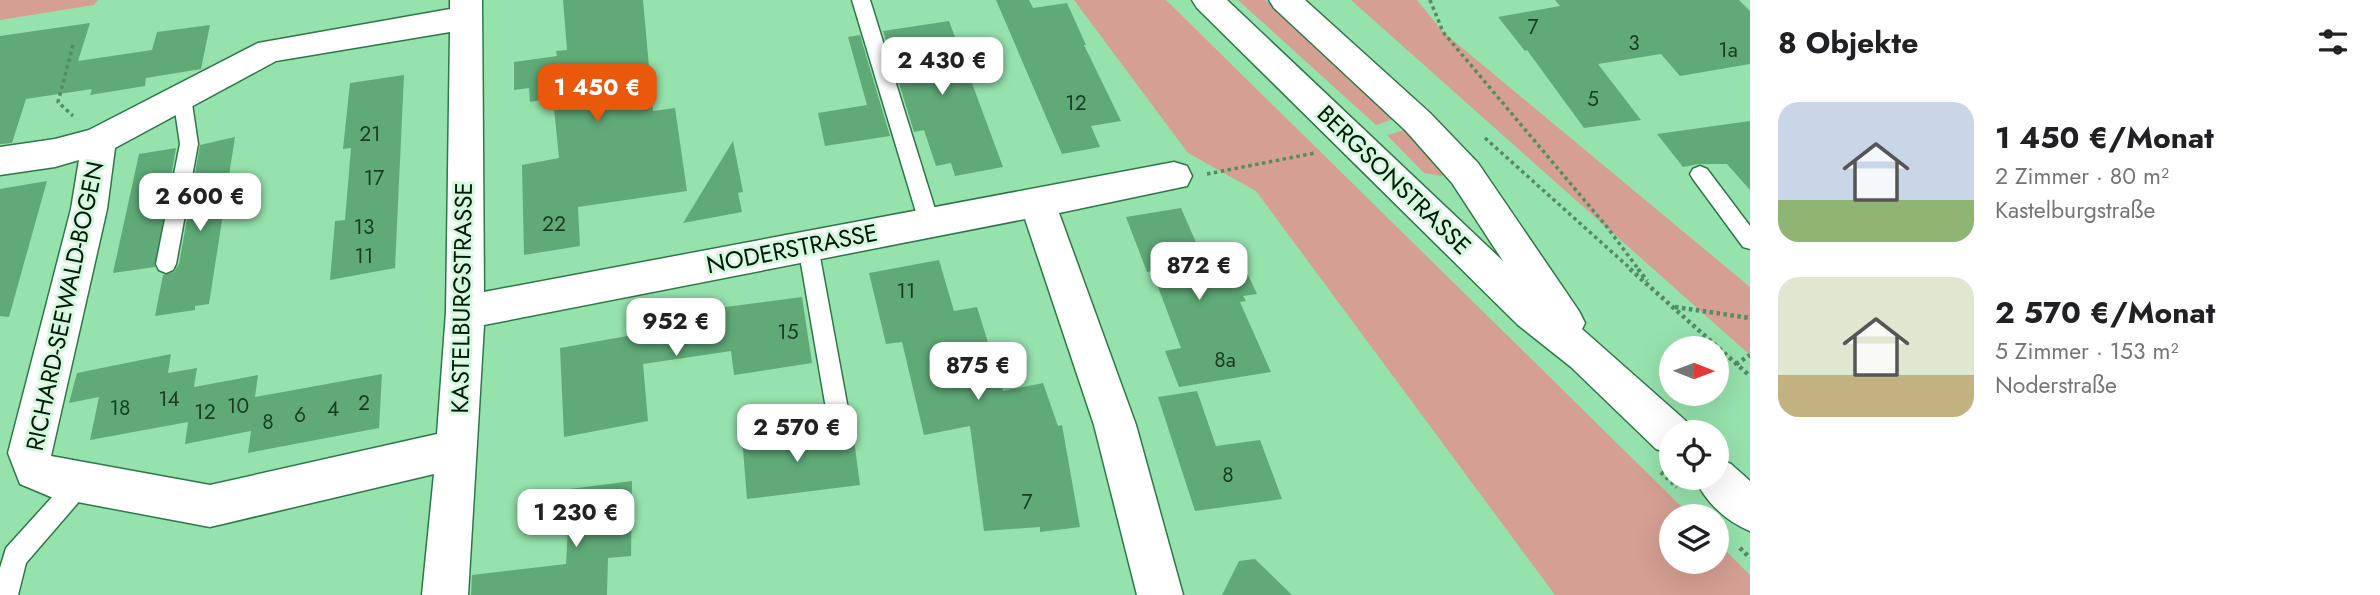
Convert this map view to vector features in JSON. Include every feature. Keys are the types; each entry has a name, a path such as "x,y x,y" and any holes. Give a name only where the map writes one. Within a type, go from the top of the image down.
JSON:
{"street":[{"name":"BERGSONSTRASSE","path":"1208,0 1532,313 1585,354 1659,424"},
{"name":"BERGSONSTRASSE","path":"1285,0 1418,122 1465,173 1585,354"},
{"name":"RICHARD-SEEWALD-BOGEN","path":"457,449 210,506 51,477 34,471 29,453 89,209 99,141 269,51 466,9"},
{"name":"KASTELBURGSTRASSE","path":"445,595 465,312 466,9"},
{"path":"0,162 55,153 99,141"},
{"name":"NODERSTRASSE","path":"465,312 1174,176"},
{"path":"1037,201 1115,425 1160,595"},
{"path":"1729,490 1750,510"}],"lane":[{"path":"862,0 929,222"},
{"path":"166,264 189,144 182,97"},
{"path":"1700,174 1750,241"},
{"path":"808,246 839,419"},
{"path":"6,595 15,557 81,482"}],"path":[{"path":"1430,0 1443,32 1607,227 1652,288"},
{"path":"73,45 58,102 99,141"},
{"path":"1478,132 1750,376"},
{"path":"1174,176 1221,173 1325,151"},
{"path":"1673,306 1750,318"},
{"path":"1736,364 1750,355"}],"shaded area":[{"path":"0,0 98,0 94,5 0,20"},
{"path":"1074,0 1166,0 1659,485 1659,490 1665,490 1679,504 1659,504 1659,574 1729,574 1729,554 1750,575 1750,595 1555,595 1256,191 1188,153"},
{"path":"1238,0 1265,0 1397,118 1376,125"},
{"path":"1351,0 1417,0 1443,32 1750,287 1750,355"},
{"path":"1408,129 1445,173 1442,176 1424,173 1387,135"}],"building":[{"path":"563,0 643,0 653,111 675,108 687,191 578,207 580,246 524,255 522,165 559,158 553,98 530,102 529,88 514,90 514,62 557,56 556,51 567,50"},
{"path":"996,0 1029,0 1033,8 1067,3 1121,121 1091,126 1100,147 1062,154"},
{"path":"1555,0 1739,0 1750,11 1750,64 1680,76 1661,54 1598,64 1641,120 1584,128 1527,50 1525,51 1498,17 1560,6"},
{"path":"949,21 1003,167 955,176 951,163 936,166 924,130 914,132 883,31"},
{"path":"90,23 78,61 152,50 157,32 210,25 201,69 146,78 145,86 90,95 92,89 26,99 12,143 0,144 0,36"},
{"path":"860,35 890,136 825,146 818,113 867,105 848,37"},
{"path":"404,75 395,268 330,280 335,221 345,220 351,148 343,149 350,83"},
{"path":"1750,121 1750,190 1727,164 1683,167 1657,134"},
{"path":"235,137 209,304 195,306 195,310 155,316 163,275 174,272 179,264 200,145"},
{"path":"733,141 743,192 738,193 742,212 683,223"},
{"path":"176,148 155,267 113,273 139,154"},
{"path":"47,181 9,317 0,316 0,189"},
{"path":"1181,208 1205,263 1240,258 1257,294 1243,296 1246,301 1240,302 1271,372 1179,387 1165,351 1181,348 1152,271 1147,272 1126,217"},
{"path":"939,260 954,311 977,307 1003,391 1043,383 1058,426 1062,425 1080,527 1040,532 1040,527 984,531 970,426 924,435 902,342 886,344 869,273"},
{"path":"802,297 812,363 734,375 731,351 643,364 648,421 564,437 560,348 672,328 671,314"},
{"path":"171,354 168,373 197,368 194,387 258,375 255,397 382,374 379,428 248,453 251,431 185,444 188,422 90,440 99,397 69,403 77,373"},
{"path":"1197,391 1216,446 1260,440 1282,499 1195,511 1158,397"},
{"path":"818,427 820,445 854,440 860,485 747,499 742,437"},
{"path":"632,481 631,556 608,558 607,595 471,595 472,575 566,564 570,489"},
{"path":"1255,559 1292,595 1222,595 1239,561"}]}
